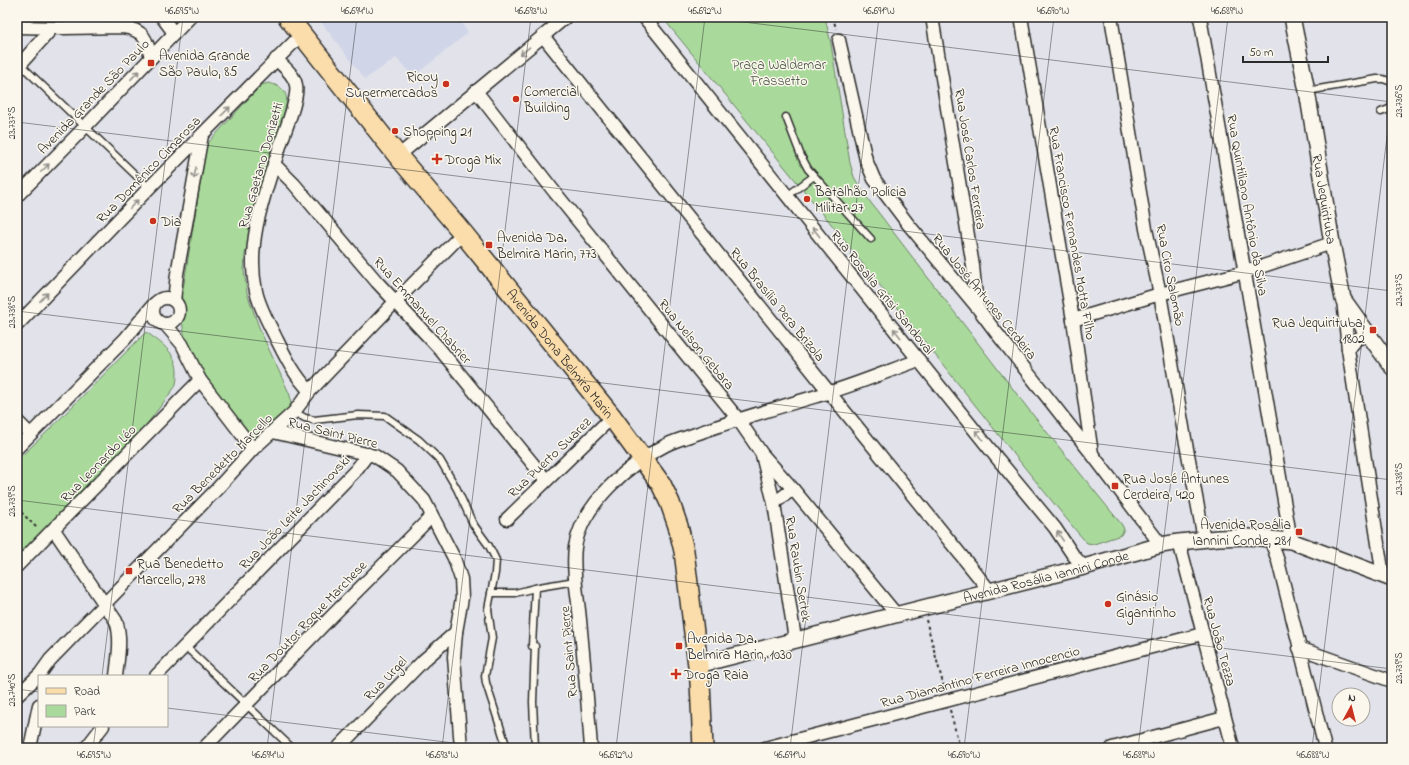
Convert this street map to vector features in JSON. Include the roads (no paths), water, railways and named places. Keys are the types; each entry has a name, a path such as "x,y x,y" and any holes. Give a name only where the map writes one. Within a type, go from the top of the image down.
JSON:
{"main road":[{"name":"Avenida Dona Belmira Marin","path":"288,17 398,156 463,233 612,417 661,484 670,503 678,526 688,571 698,665 703,748"}],"street":[{"path":"162,17 174,33"},
{"name":"Avenida Grande São Paulo","path":"17,196 190,17"},
{"path":"398,156 566,17"},
{"name":"Rua Rosalia Grisi Sandoval","path":"644,17 997,458 1055,528 1073,555 1084,567"},
{"name":"Rua José Carlos Ferreira","path":"932,17 973,266 977,307"},
{"name":"Rua Francisco Fernandes Motta Filho","path":"1021,17 1074,320 1092,454"},
{"name":"Rua Ciro Salomão","path":"1111,17 1146,229 1160,294 1182,425 1204,539"},
{"name":"Rua Quintiliano Antônio da Silva","path":"1200,17 1234,220 1245,272 1291,541"},
{"name":"Rua Jequirituba","path":"1292,17 1307,91 1332,243 1343,299 1390,362"},
{"path":"17,27 132,28 140,32 145,37 151,58"},
{"path":"19,66 52,28"},
{"name":"Rua Domênico Cimarosa","path":"17,325 149,188 301,35"},
{"name":"Rua Brasília Pera Brizola","path":"543,36 990,590"},
{"name":"Rua José Antunes Cerdeira","path":"839,40 866,160 874,179 908,224 977,307 1161,545"},
{"name":"Rua Gaetano Donizetti","path":"276,59 294,79 296,88 290,116 262,205 255,234 253,266 256,291 269,324 287,362 298,379 310,392"},
{"name":"Rua Nelson Gebara","path":"476,92 738,419 762,454 793,489 896,614"},
{"path":"174,301 177,274 202,135"},
{"name":"Rua Emmanuel Chabrier","path":"274,164 294,184 377,282 456,369 546,480"},
{"name":"Rua Benedetto Marcello","path":"40,675 50,660 216,490 253,449 294,412 310,392 463,233"},
{"path":"1074,320 1160,294 1245,272 1332,243"},
{"path":"17,448 125,339 177,274"},
{"path":"182,344 178,307 174,301 166,298 156,302 152,310 153,316 161,322 182,344 200,380 253,449"},
{"path":"1343,299 1348,349 1388,578"},
{"path":"125,339 161,322 173,322 178,316"},
{"path":"1348,349 1356,339 1363,336 1370,336"},
{"name":"Rua Saint Pierre","path":"591,748 585,672 575,581 575,546 589,512 607,490 642,459 667,444 738,419 829,392 919,360"},
{"name":"Rua Leonardo Léo","path":"17,566 200,380"},
{"name":"Rua Puerto Suarez","path":"507,519 612,417"},
{"path":"17,421 30,434"},
{"name":"Rua Saint Pierre","path":"273,432 375,456 386,462 407,481 424,500 460,572 462,598 456,632 454,657 461,748"},
{"name":"Rua João Leite Jachinovski","path":"157,675 356,470 368,454"},
{"name":"Rua Raubin Sertek","path":"762,454 774,503 795,639"},
{"name":"Rua Raubin Sertek","path":"774,503 793,489"},
{"name":"Rua Doutor Roque Marchese","path":"204,748 334,614 432,516"},
{"path":"50,534 112,613 118,627 119,643 116,675"},
{"name":"Avenida Rosália Iannini Conde","path":"698,665 795,639 1084,567 1161,545 1178,542 1249,537 1291,541 1388,578"},
{"path":"1270,538 1278,561 1325,748"},
{"name":"Rua João Tezza","path":"1178,542 1233,748"},
{"name":"Rua Urgel","path":"338,748 424,660 456,632"},
{"name":"Rua Diamantino Ferreira Innocencio","path":"765,748 1202,634"},
{"path":"1299,648 1392,681"},
{"name":"Rua Benedetto Marcello","path":"17,696 38,677"},
{"path":"30,748 38,710"},
{"path":"1112,748 1224,718"},
{"path":"86,748 102,727"}],"lane":[{"path":"19,66 86,126 149,188"},
{"path":"1307,91 1376,79 1383,79 1392,82"},
{"path":"1381,112 1392,106"},
{"path":"786,117 801,156 814,176 871,239"},
{"path":"787,196 814,176"},
{"path":"294,412 305,418 314,420 358,415 382,415 389,418 419,440 440,460 447,471 460,495 472,524 493,552 496,564 488,609 492,638 485,676 507,748"},
{"path":"490,593 515,593 575,581"},
{"path":"535,588 532,646 535,646 533,702 535,748"},
{"path":"185,646 292,748"}],"place":[{"name":"Avenida Grande São Paulo, 85","path":"151,63"},
{"name":"Ricoy Supermercados","path":"446,84"},
{"name":"Comercial Building","path":"516,99"},
{"name":"Shopping 21","path":"395,131"},
{"name":"Droga Mix","path":"437,159"},
{"name":"Batalhão Polícia Militar 27","path":"807,199"},
{"name":"Dia","path":"153,221"},
{"name":"Avenida Da. Belmira Marin, 773","path":"489,245"},
{"name":"Rua Jequirituba, 1802","path":"1373,330"},
{"name":"Rua José Antunes Cerdeira, 420","path":"1115,486"},
{"name":"Avenida Rosália Iannini Conde, 281","path":"1299,532"},
{"name":"Rua Benedetto Marcello, 278","path":"129,571"},
{"name":"Ginásio Gigantinho","path":"1108,604"},
{"name":"Avenida Da. Belmira Marin, 1030","path":"679,646"},
{"name":"Droga Raia","path":"676,674"}],"park label":[{"name":"Praça Waldemar Frassetto","path":"779,72"}]}
